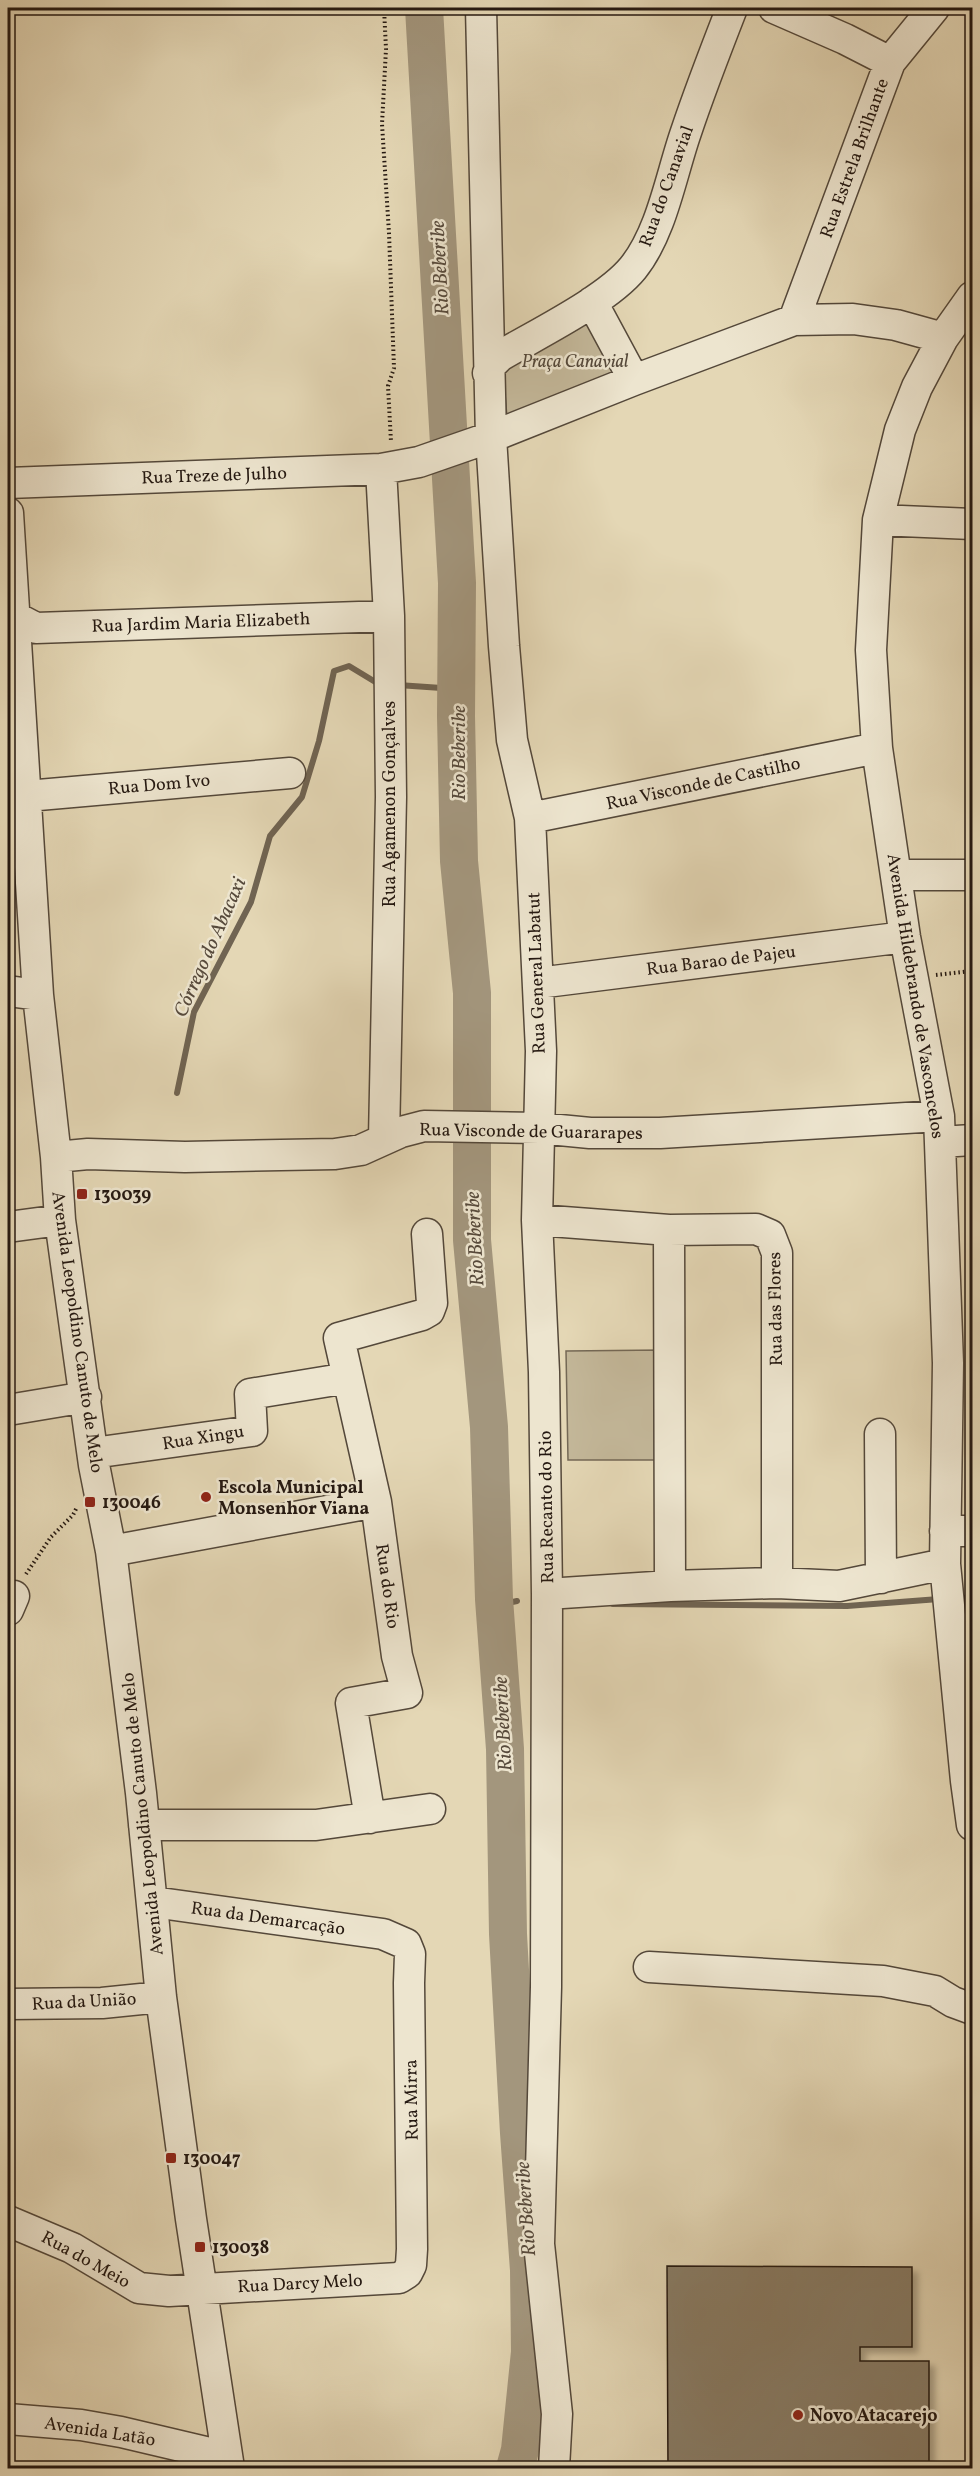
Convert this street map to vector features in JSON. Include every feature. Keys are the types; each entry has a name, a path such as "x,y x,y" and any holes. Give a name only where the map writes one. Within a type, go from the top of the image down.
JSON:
{"street":[{"path":"481,8 491,437"},
{"name":"Rua do Canavial","path":"488,373 492,364 500,356 592,302 633,268 650,239 686,132 732,8"},
{"path":"774,8 845,39 890,62"},
{"name":"Rua Estrela Brilhante","path":"794,320 890,62 934,8"},
{"name":"Avenida Hildebrando de Vasconcelos","path":"972,297 943,338 917,387 900,430 878,520 871,650 877,747 905,937 940,1129 948,1363 959,1531 947,1587 972,1825"},
{"path":"592,302 634,380"},
{"name":"Rua Treze de Julho","path":"8,483 398,466 451,452 794,320 853,319 896,325 943,338"},
{"name":"Rua General Labatut","path":"491,437 512,740 530,818 541,1051 538,1128"},
{"name":"Rua Agamenon Gonçalves","path":"384,1139 391,797 389,616 398,466"},
{"name":"Avenida Leopoldino Canuto de Melo","path":"8,513 17,794 56,1157 60,1220 93,1453 111,1551 153,1902 161,1997 201,2288 228,2463"},
{"path":"878,520 972,524"},
{"name":"Rua Jardim Maria Elizabeth","path":"11,616 36,628 389,616"},
{"name":"Rua Visconde de Castilho","path":"530,818 877,747"},
{"name":"Rua Dom Ivo","path":"17,794 290,773"},
{"path":"896,875 972,875"},
{"name":"Rua Barao de Pajeu","path":"538,983 905,937"},
{"path":"8,991 38,995"},
{"name":"Rua Visconde de Guararapes","path":"56,1157 88,1154 185,1157 303,1156 347,1153 424,1126 538,1128 574,1133 940,1129 972,1140"},
{"name":"Rua Recanto do Rio","path":"538,1128 537,1220 544,1372 547,1594 670,1586 777,1583 839,1586 881,1578 947,1587"},
{"path":"8,1227 60,1220"},
{"name":"Rua das Flores","path":"537,1220 669,1230 756,1229 770,1235 777,1253 777,1583"},
{"path":"669,1230 670,1586"},
{"name":"Rua do Rio","path":"370,1818 351,1703 407,1693 398,1656 376,1502 339,1338 422,1315 429,1311 432,1303 427,1234"},
{"name":"Rua Xingu","path":"93,1453 252,1431 250,1394 348,1378"},
{"path":"8,1410 86,1397"},
{"path":"880,1434 881,1578"},
{"path":"111,1551 376,1502"},
{"path":"547,1594 546,1987 538,2244 557,2414 554,2469"},
{"path":"144,1825 316,1825 430,1809"},
{"name":"Rua da Demarcação","path":"153,1902 383,1934"},
{"name":"Rua Mirra","path":"383,1934 402,1940 411,1954 409,1983 412,2249 411,2265 407,2272 399,2278"},
{"path":"649,1967 883,1981 935,1991 953,2002 972,2009"},
{"name":"Rua da União","path":"8,1999 102,2003 161,1997"},
{"name":"Rua do Meio","path":"8,2221 72,2248 139,2288 169,2291 201,2288"},
{"name":"Rua Darcy Melo","path":"201,2288 399,2278"},
{"name":"Avenida Latão","path":"8,2419 81,2425 121,2432 228,2463"}],"path":[{"path":"384,8 386,49 382,124 394,357 394,368 388,386 398,466"},
{"path":"914,977 972,971"},
{"path":"11,1603 33,1562 51,1537 73,1515 78,1503"}],"green space":[{"name":"Praça Canavial","path":"585,319 616,374 507,417 503,371"},
{"path":"662,1350 663,1460 568,1460 566,1351"}],"building":[{"name":"Novo Atacarejo","path":"667,2266 912,2267 912,2347 860,2347 860,2361 929,2361 929,2468 668,2468"}],"waterway":[{"name":"Rio Beberibe","path":"424,8 457,583 456,716 459,861 472,993 472,1240 489,1427 494,1599 505,1749 508,1934 529,2270 530,2352 520,2450 515,2468"},
{"name":"Córrego do Abacaxi","path":"177,1093 194,1012 251,902 270,836 302,797 319,741 334,671 349,666 382,684"},
{"name":"Córrego do Abacaxi","path":"398,685 456,689"},
{"path":"955,1598 972,1598"},
{"path":"613,1604 847,1606 939,1599"},
{"path":"495,1606 517,1601"}],"place":[{"name":"130039","path":"82,1194"},
{"name":"Escola Municipal Monsenhor Viana","path":"206,1497"},
{"name":"130046","path":"90,1502"},
{"name":"130047","path":"171,2158"},
{"name":"130038","path":"200,2247"},
{"name":"Novo Atacarejo","path":"798,2415"}]}
